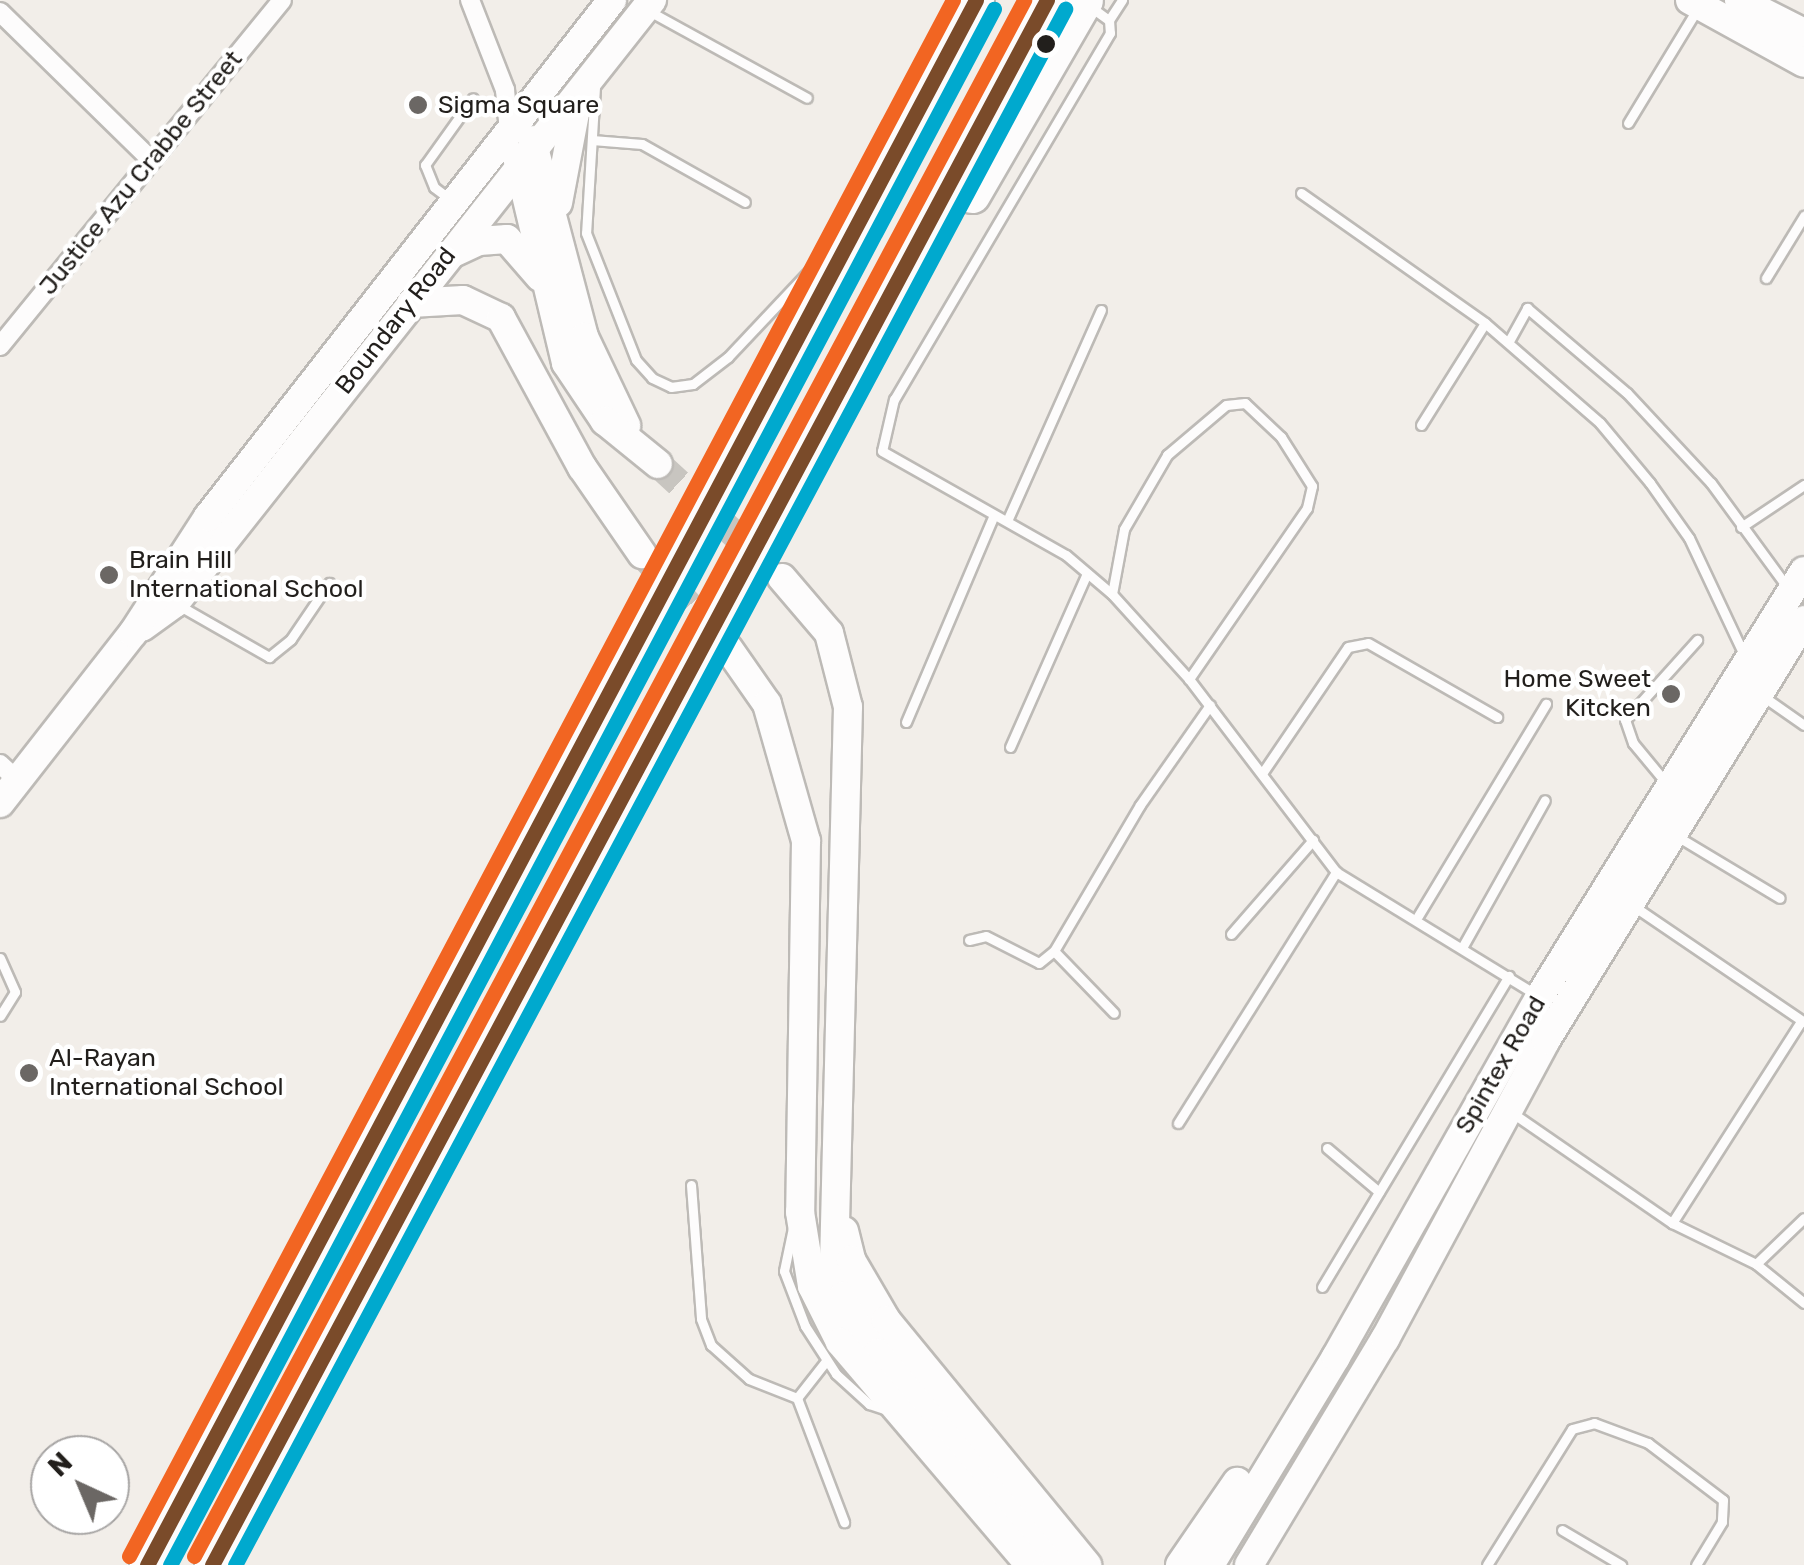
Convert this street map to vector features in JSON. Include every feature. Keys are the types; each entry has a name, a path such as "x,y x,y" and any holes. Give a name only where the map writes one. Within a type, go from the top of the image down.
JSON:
{"highway":[{"path":"146,1565 976,0"},
{"path":"212,1565 769,528 1047,0"},
{"path":"769,528 841,434 1092,7"}],"main road":[{"name":"Boundary Road","path":"166,597 454,202 612,0"},
{"path":"1739,0 1804,33"},
{"path":"1695,3 1804,63"},
{"name":"Boundary Road","path":"6,783 410,303 649,5"},
{"path":"558,224 559,168 587,87"},
{"path":"516,122 528,160 558,224 584,337 632,440"},
{"path":"528,160 547,293 566,363 586,398 658,464"},
{"path":"446,258 479,241 507,239 535,265 547,293"},
{"path":"410,303 462,300 501,318 582,468 642,554"},
{"path":"782,578 829,633 848,707 834,1265 859,1327 1059,1565"},
{"name":"Spintex Road","path":"1210,1565 1540,996 1797,581"},
{"name":"Spintex Road","path":"1250,1565 1384,1339 1509,1110 1630,903 1804,620"},
{"path":"728,648 767,704 806,841 800,1212 812,1286 826,1320 900,1415 1030,1565"},
{"path":"804,1073 840,1035"},
{"path":"833,1186 851,1260 886,1320 1021,1477 1112,1565"},
{"path":"1180,1565 1367,1273 1421,1207"},
{"path":"1021,1477 1034,1504 1087,1565"}],"street":[{"name":"Justice Azu Crabbe Street","path":"0,346 282,0"},
{"path":"470,0 516,122"},
{"path":"0,12 151,160"}],"lane":[{"path":"1122,0 1092,7 1110,33 894,400 880,438 887,459 1007,521 1087,573 1112,594 1189,679 1336,872 1418,916 1540,996"},
{"path":"1628,123 1695,3"},
{"path":"649,5 807,98"},
{"path":"587,87 592,140 586,232 591,252 636,360 671,388 693,384 728,356 866,208"},
{"path":"454,202 434,187 425,164 473,98"},
{"path":"592,140 642,144 745,202"},
{"path":"1301,193 1509,342 1600,424 1650,483 1689,538 1747,660"},
{"path":"1766,278 1804,216"},
{"path":"1509,342 1527,308 1672,436 1741,527 1797,581"},
{"path":"1007,521 1101,310"},
{"path":"1420,425 1485,324"},
{"path":"1112,594 1124,529 1167,456 1226,405 1245,403 1294,452 1312,486 1307,508 1189,679"},
{"path":"1741,527 1804,485"},
{"path":"906,722 994,515"},
{"path":"1010,747 1087,573"},
{"path":"166,597 268,657 292,638 329,583"},
{"path":"1669,786 1633,744 1625,720 1697,640"},
{"path":"1263,772 1348,647 1368,643 1497,717"},
{"path":"1758,692 1804,725"},
{"path":"1418,916 1546,704"},
{"path":"969,940 986,936 1038,963 1054,950 1140,805 1210,706"},
{"path":"1463,946 1546,800"},
{"path":"1673,834 1780,898"},
{"path":"1231,934 1313,840"},
{"path":"1178,1123 1336,872"},
{"path":"1630,903 1802,1021 1672,1223"},
{"path":"1054,950 1114,1013"},
{"path":"0,958 16,992 0,1016"},
{"path":"1322,1287 1509,976"},
{"path":"1509,1110 1672,1223 1756,1264 1804,1303"},
{"path":"1327,1148 1379,1192"},
{"path":"691,1185 701,1319 712,1346 749,1379 798,1398 844,1522"},
{"path":"800,1212 788,1232 784,1271 826,1361 869,1404 900,1415"},
{"path":"1756,1264 1804,1218"},
{"path":"798,1398 826,1361"},
{"path":"1486,1565 1572,1429 1594,1423 1648,1443 1724,1500 1722,1522 1696,1565"},
{"path":"1562,1530 1621,1565"}],"tunnel":[{"path":"658,464 782,578"},
{"path":"642,554 722,641"}],"transit line":[{"path":"129,1556 953,0"},
{"path":"147,1565 976,0"},
{"path":"194,1556 1024,0"},
{"path":"212,1565 1047,0"},
{"path":"170,1565 994,9"},
{"path":"235,1565 1065,9"}],"place":[{"name":"Sigma Square","path":"418,105"},
{"name":"Brain Hill International School","path":"109,575"},
{"name":"Home Sweet Kitcken","path":"1671,694"},
{"name":"Al-Rayan International School","path":"29,1073"}]}
